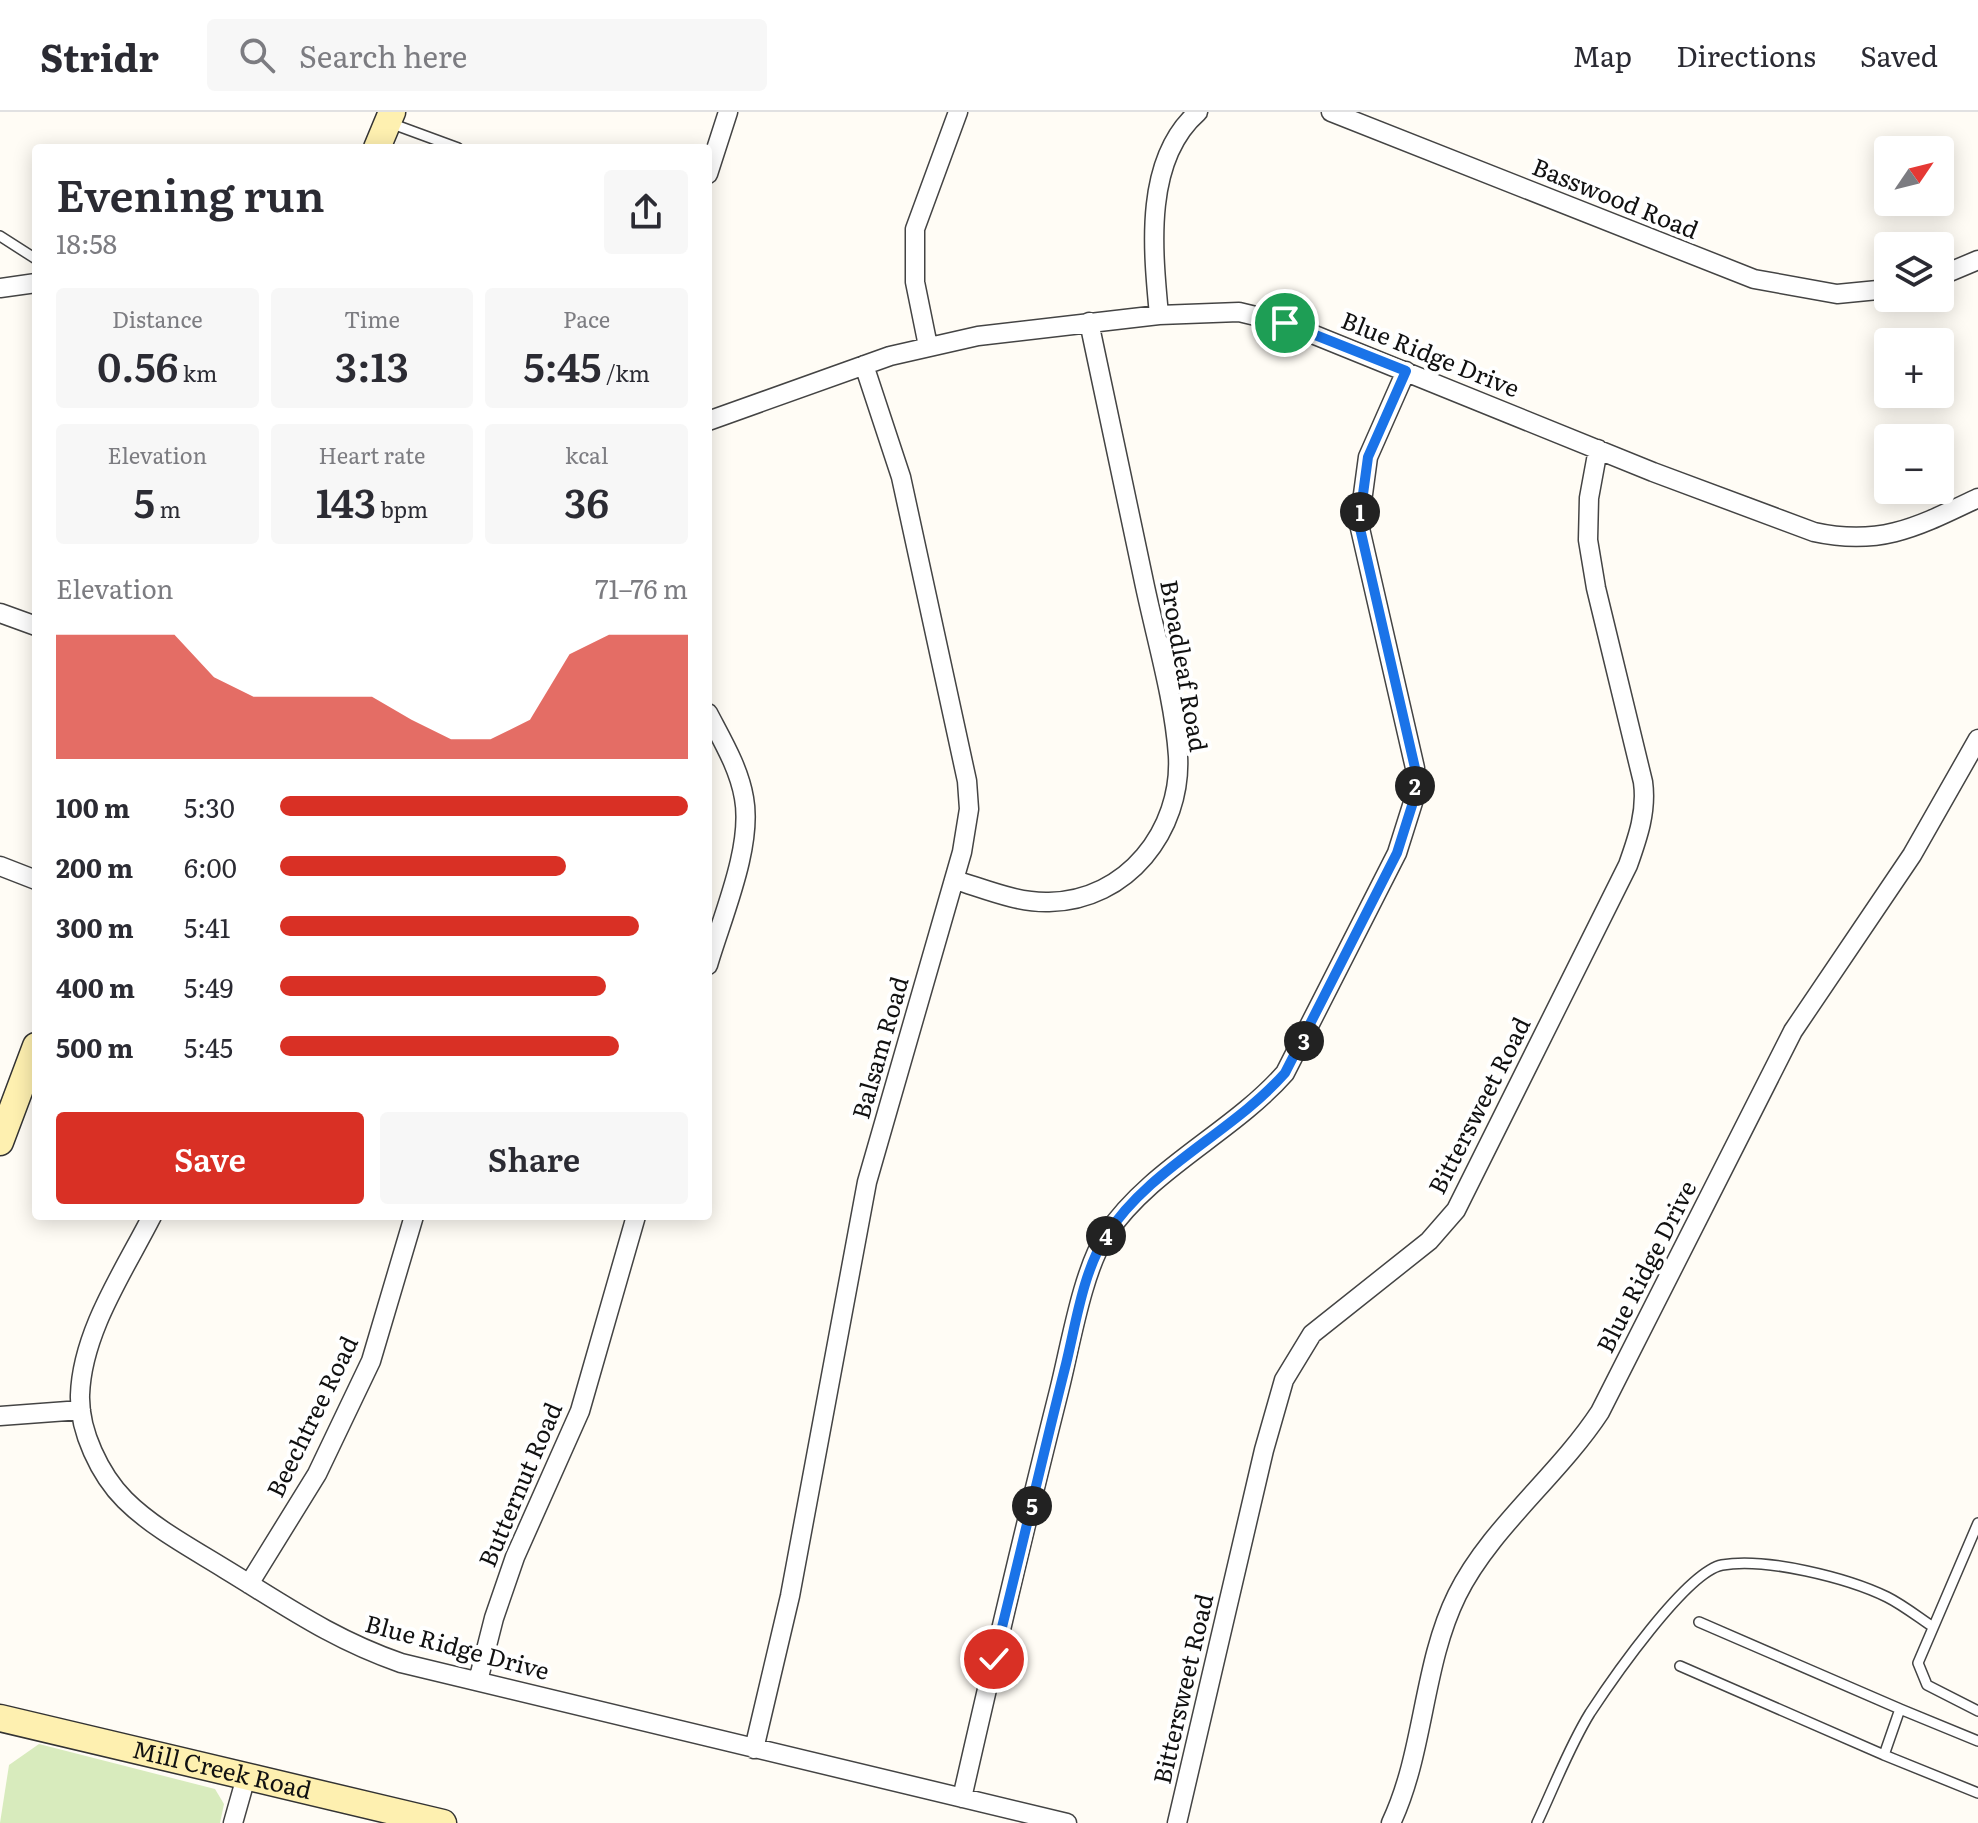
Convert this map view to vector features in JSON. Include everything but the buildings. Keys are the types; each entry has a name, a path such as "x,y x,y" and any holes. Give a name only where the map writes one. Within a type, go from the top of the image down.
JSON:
{"main road":[{"path":"379,144 390,117"},
{"path":"0,1142 32,1057"},
{"name":"Mill Creek Road","path":"0,1718 443,1823"}],"street":[{"path":"712,162 728,112"},
{"path":"928,346 915,282 915,229 958,112"},
{"path":"1159,315 1152,242 1157,198 1178,140 1198,112"},
{"name":"Basswood Road","path":"1331,112 1754,279 1837,294 1874,290"},
{"path":"1954,270 1978,260"},
{"path":"0,288 32,284"},
{"name":"Blue Ridge Drive","path":"712,420 864,365 928,346 1089,322 1239,312 1259,315 1406,371 1735,505 1833,536 1892,536 1978,498"},
{"name":"Broadleaf Road","path":"955,880 1014,899 1045,903 1079,898 1100,890 1131,870 1157,841 1173,810 1178,755 1089,322"},
{"name":"Balsam Road","path":"754,1749 790,1596 867,1182 955,880 969,809 967,781 901,477 864,365"},
{"path":"962,1798 1044,1450 1100,1246 1128,1209 1147,1191 1252,1108 1285,1073 1387,873 1412,814 1415,768 1359,524 1368,457 1406,371"},
{"name":"Bittersweet Road","path":"1177,1823 1264,1450 1294,1358 1312,1334 1429,1241 1456,1210 1628,865 1638,838 1644,812 1643,782 1588,540 1589,498 1598,449"},
{"path":"0,613 32,625"},
{"path":"712,721 738,773 745,799 746,831 712,951"},
{"name":"Blue Ridge Drive","path":"1391,1823 1411,1768 1443,1629 1457,1594 1474,1566 1575,1449 1600,1412 1793,1031 1912,855 1978,739"},
{"path":"0,866 32,878"},
{"name":"Blue Ridge Drive","path":"150,1220 90,1347 81,1410 99,1464 124,1499 249,1584 355,1647 401,1663 962,1798 1038,1820 1067,1823"},
{"name":"Beechtree Road","path":"249,1584 317,1474 371,1361 413,1220"},
{"name":"Butternut Road","path":"478,1681 494,1618 515,1557 580,1411 635,1220"},
{"path":"0,1416 81,1410"},
{"path":"233,1823 246,1777"}],"lane":[{"path":"390,117 449,144"},
{"path":"0,236 32,256"},
{"path":"1978,1523 1918,1663 1927,1685 1978,1711"},
{"path":"1537,1823 1589,1714 1662,1615 1689,1585 1719,1565 1765,1564 1839,1582 1887,1597 1933,1627"},
{"path":"1699,1622 1978,1741"},
{"path":"1680,1666 1978,1793"},
{"path":"1884,1755 1900,1709"}],"green space":[{"path":"39,1744 215,1789 224,1804 220,1823 0,1823 9,1765"}],"route":[{"path":"994,1659 1074,1331 1100,1246 1128,1209 1166,1173 1263,1099 1285,1073 1311,1028 1397,853 1412,814 1415,768 1359,524 1368,457 1406,371 1285,323"}]}
